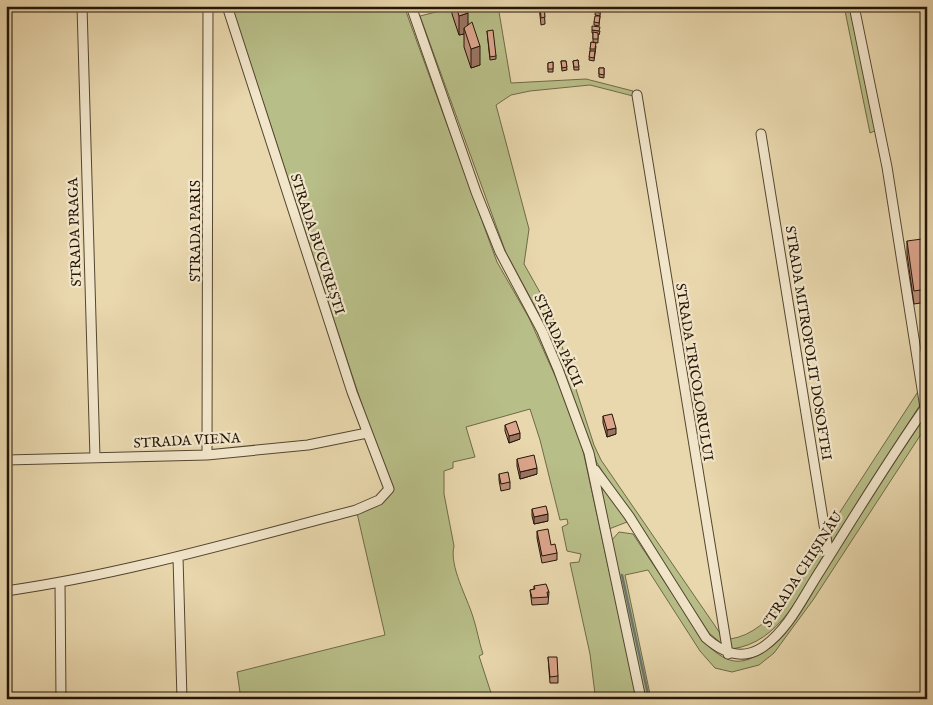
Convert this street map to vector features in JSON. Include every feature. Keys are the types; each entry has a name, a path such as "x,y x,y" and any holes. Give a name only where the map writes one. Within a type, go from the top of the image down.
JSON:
{"street":[{"name":"STRADA PRAGA","path":"82,6 94,458"},
{"name":"STRADA PARIS","path":"207,455 208,6"},
{"name":"STRADA BUCUREȘTI","path":"178,557 356,510 379,500 389,489 367,433 228,6"},
{"name":"STRADA PĂCII","path":"411,6 476,192 500,252 542,331 558,369 593,467 641,699"},
{"path":"854,6 887,167 926,406"},
{"name":"STRADA TRICOLORULUI","path":"637,95 728,654"},
{"name":"STRADA MITROPOLIT DOSOFTEI","path":"761,134 829,556"},
{"name":"STRADA CHIȘINĂU","path":"728,654 741,655 751,653 775,637 785,626 878,477 926,406"},
{"name":"STRADA VIENA","path":"6,460 207,455 308,445 367,433"},
{"path":"593,467 629,516 706,638 718,649 728,654"},
{"path":"6,590 60,583 178,557 182,699"},
{"path":"60,583 61,699"}],"green space":[{"path":"231,6 404,6 497,262 529,318 565,398 582,446 637,699 592,699 595,694 590,654 570,563 579,562 581,554 567,551 562,527 568,524 567,519 560,520 540,440 530,409 466,427 475,457 453,462 453,468 444,471 444,494 454,546 454,563 474,622 483,654 479,656 493,699 241,699 237,672 385,635 357,513 379,504 392,493"},
{"path":"460,6 498,6 511,83 586,79 633,91 633,96 590,85 530,91 511,95 496,105 529,229 524,264 551,312 594,445 601,460 722,636 722,644 709,633 597,463 544,323 506,253 420,16"},
{"path":"844,6 851,6 877,130 870,133"},
{"path":"919,390 920,405 832,542 829,529"},
{"path":"927,413 927,425 813,600 774,653 759,665 732,672 715,668 700,651 648,570 625,575 651,699 645,699 611,541 619,532 633,534 705,643 714,651 730,660 746,660 754,657 773,645"},
{"path":"605,489 627,522 609,529 600,491"},
{"path":"822,540 825,553 788,613 763,637 748,645 731,649 730,639 746,634 760,626 773,614 795,585"}],"building":[{"path":"456,6 466,6 468,13 459,16"},
{"path":"540,6 544,6 545,17 541,18"},
{"path":"596,6 601,6 600,13 595,12"},
{"path":"595,16 600,16 599,23 594,22"},
{"path":"472,22 480,46 471,49 464,28"},
{"path":"592,26 600,27 599,31 592,30"},
{"path":"493,30 496,56 490,57 487,31"},
{"path":"593,32 598,33 598,39 593,39"},
{"path":"591,42 596,43 595,49 590,49"},
{"path":"590,51 595,51 594,58 589,57"},
{"path":"578,60 579,67 574,67 573,61"},
{"path":"561,61 566,61 567,67 562,68"},
{"path":"553,62 553,69 548,69 548,63"},
{"path":"599,68 604,68 604,75 599,74"},
{"path":"922,239 927,268 927,289 914,291 907,241"},
{"path":"612,414 616,428 607,430 603,416"},
{"path":"516,421 520,433 509,436 505,425"},
{"path":"534,455 537,468 520,472 517,459"},
{"path":"508,472 510,482 501,484 499,474"},
{"path":"546,506 548,514 534,517 532,509"},
{"path":"548,529 551,545 555,544 557,553 542,556 537,531"},
{"path":"546,584 549,592 547,592 548,597 532,598 530,590 535,589 534,586"},
{"path":"548,657 557,657 558,676 550,677"}],"waterway":[{"path":"622,575 649,699"}]}
